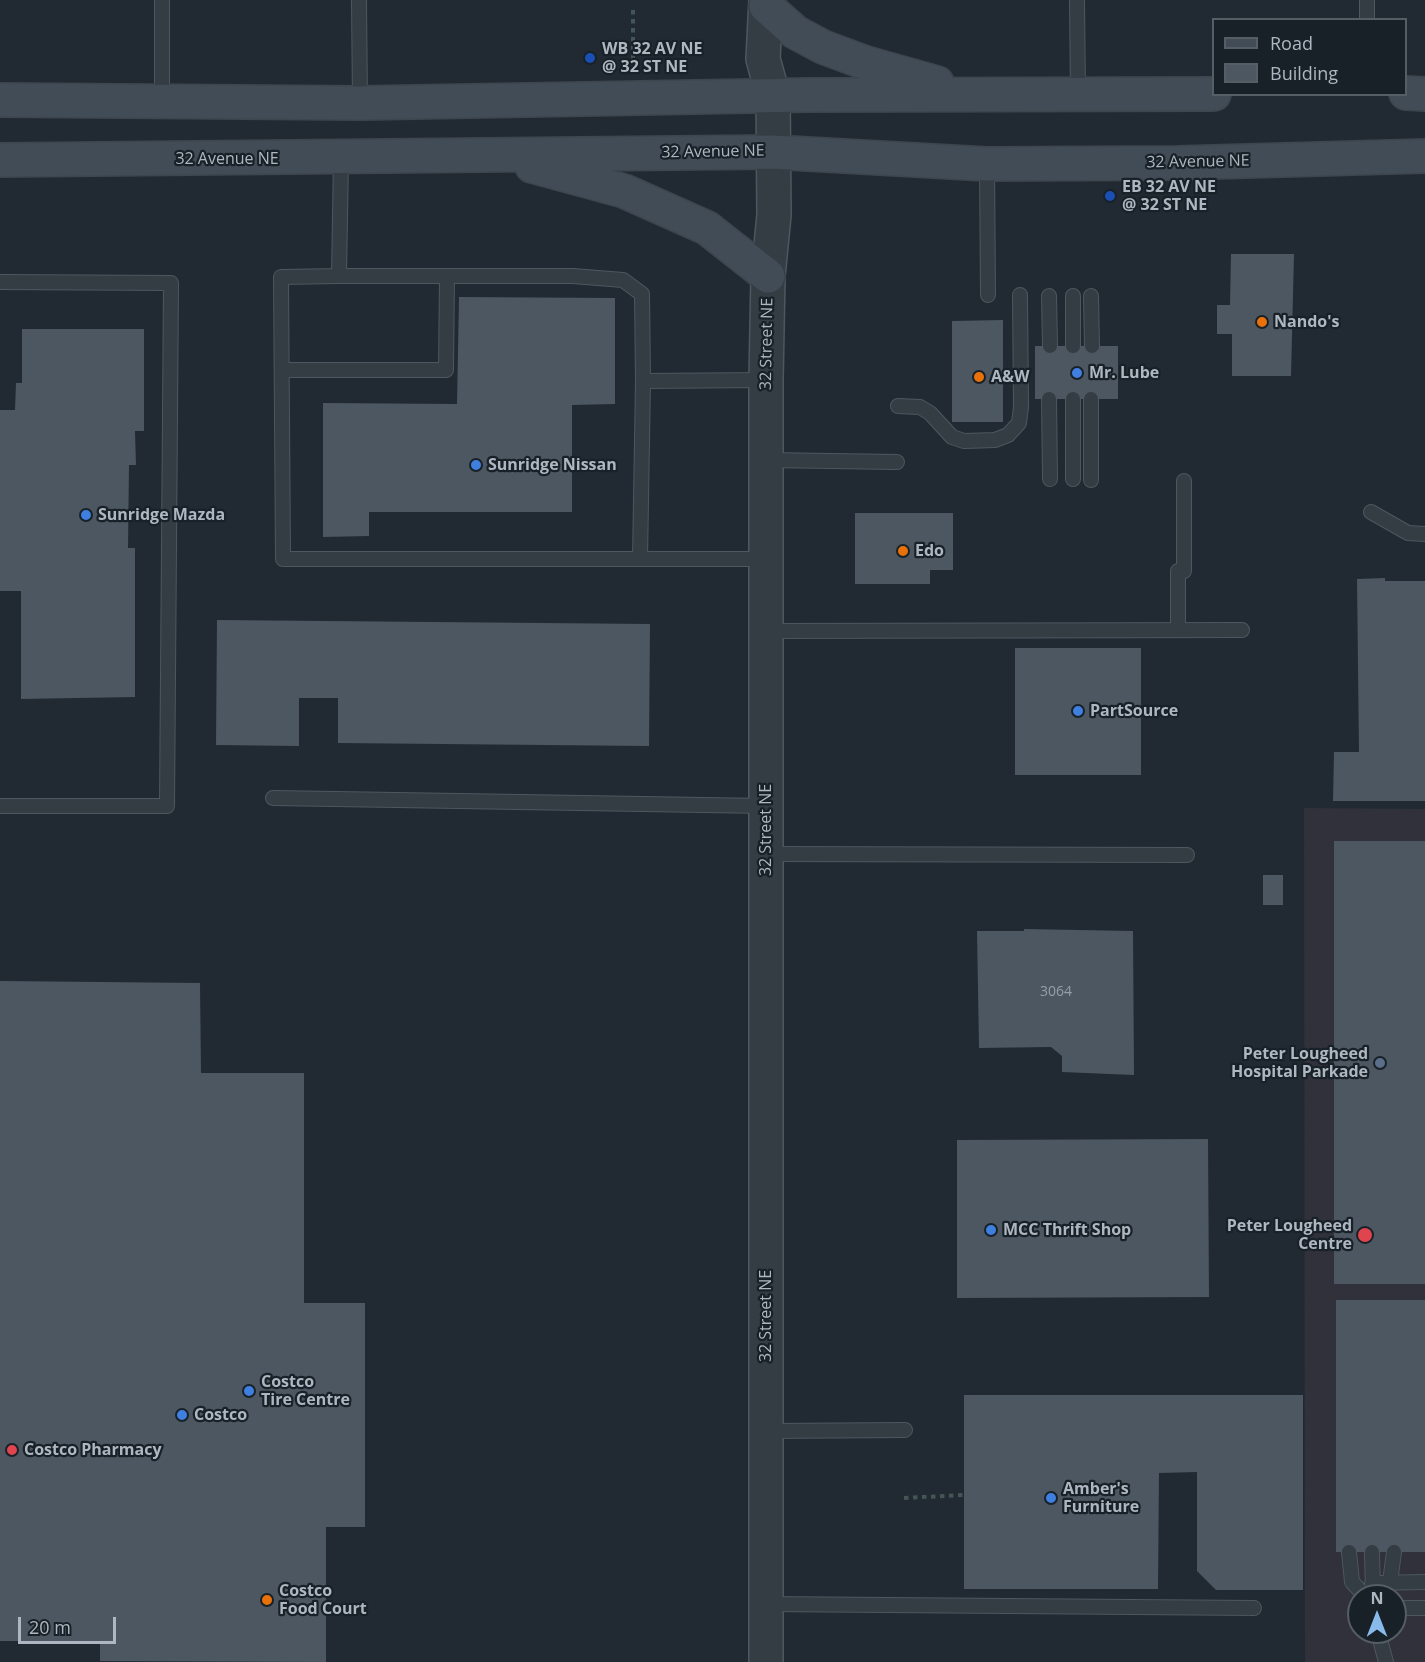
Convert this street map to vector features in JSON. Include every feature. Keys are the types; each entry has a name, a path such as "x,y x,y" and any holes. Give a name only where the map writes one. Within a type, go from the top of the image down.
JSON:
{"main road":[{"path":"766,3 795,32 823,47 866,63 976,94"},
{"path":"1407,93 1425,94"},
{"path":"0,100 360,103 773,95 1212,94"},
{"name":"32 Avenue NE","path":"0,160 772,152 987,164 1177,163 1425,156"},
{"path":"496,156 624,190 707,228 768,276"}],"street":[{"name":"32 Street NE","path":"766,3 763,59 773,95 774,215 768,276 766,380 766,1662"}],"lane":[{"path":"162,0 162,103"},
{"path":"359,0 360,103"},
{"path":"1077,0 1078,95"},
{"path":"1367,0 1367,18"},
{"path":"339,276 341,158"},
{"path":"987,164 988,296"},
{"path":"282,370 446,370 447,276"},
{"path":"640,559 642,294 623,280 573,276 281,277 283,559 640,559 766,559"},
{"path":"0,282 171,283 167,806 0,806"},
{"path":"898,406 920,407 930,413 952,438 964,441 995,440 1008,435 1019,423 1021,407 1020,296"},
{"path":"1049,296 1050,346"},
{"path":"1073,296 1073,346"},
{"path":"1091,296 1092,346"},
{"path":"643,381 766,380"},
{"path":"1049,399 1050,479"},
{"path":"1073,399 1073,479"},
{"path":"1091,399 1091,480"},
{"path":"766,460 897,462"},
{"path":"1178,630 1184,481"},
{"path":"1371,512 1408,533 1425,534"},
{"path":"766,632 1242,630"},
{"path":"273,798 766,806"},
{"path":"766,854 1187,855"},
{"path":"766,1431 905,1430"},
{"path":"1349,1552 1354,1584"},
{"path":"1372,1552 1373,1584"},
{"path":"1390,1582 1394,1552"},
{"path":"1385,1584 1425,1582"},
{"path":"765,1605 1254,1608"},
{"path":"1407,1608 1425,1608"},
{"path":"1381,1644 1386,1662"}],"path":[{"path":"633,10 633,74"},
{"path":"904,1498 964,1495"}],"shaded area":[{"name":"Peter Lougheed Centre","path":"1304,808 1425,809 1425,1662 1305,1662"}],"building":[{"path":"1231,254 1294,254 1291,376 1232,376 1232,334 1217,334 1217,305 1230,305"},
{"path":"459,297 615,298 615,404 572,405 572,512 369,512 369,536 323,537 323,403 457,404"},
{"path":"1003,320 1003,422 952,422 952,321"},
{"path":"22,329 144,329 144,431 135,431 136,465 129,465 128,548 135,548 135,697 21,699 21,591 0,591 0,410 15,410 16,383 22,383"},
{"name":"Mr. Lube","path":"1035,346 1118,346 1118,399 1035,399"},
{"path":"855,513 953,513 953,570 930,570 930,584 855,584"},
{"path":"1385,578 1385,581 1425,581 1425,801 1333,801 1334,752 1359,752 1357,579"},
{"path":"217,620 650,624 649,746 338,743 338,698 299,698 299,746 216,745"},
{"name":"PartSource","path":"1015,648 1141,648 1141,775 1015,775"},
{"name":"Peter Lougheed Hospital Parkade","path":"1334,841 1425,841 1425,1284 1334,1284"},
{"path":"1263,875 1283,875 1283,905 1263,905"},
{"path":"1024,929 1133,931 1134,1075 1062,1072 1062,1056 1051,1047 979,1048 977,931 1024,931"},
{"name":"Costco","path":"0,981 200,983 201,1073 304,1073 304,1303 365,1303 365,1527 326,1527 326,1662 100,1661 100,1641 0,1641"},
{"path":"1208,1139 1209,1297 957,1298 957,1140"},
{"path":"1336,1300 1425,1300 1425,1552 1336,1552"},
{"path":"964,1395 1303,1395 1303,1590 1216,1590 1197,1571 1197,1472 1159,1473 1158,1589 964,1589"}],"place":[{"name":"WB 32 AV NE @ 32 ST NE","path":"590,58"},
{"name":"EB 32 AV NE @ 32 ST NE","path":"1110,196"},
{"name":"Nando's","path":"1262,322"},
{"name":"Mr. Lube","path":"1077,373"},
{"name":"A&W","path":"979,377"},
{"name":"Sunridge Nissan","path":"476,465"},
{"name":"Sunridge Mazda","path":"86,515"},
{"name":"Edo","path":"903,551"},
{"name":"PartSource","path":"1078,711"},
{"name":"Peter Lougheed Hospital Parkade","path":"1380,1063"},
{"name":"MCC Thrift Shop","path":"991,1230"},
{"name":"Peter Lougheed Centre","path":"1365,1235"},
{"name":"Costco Tire Centre","path":"249,1391"},
{"name":"Costco","path":"182,1415"},
{"name":"Costco Pharmacy","path":"12,1450"},
{"name":"Amber's Furniture","path":"1051,1498"},
{"name":"Costco Food Court","path":"267,1600"}]}
